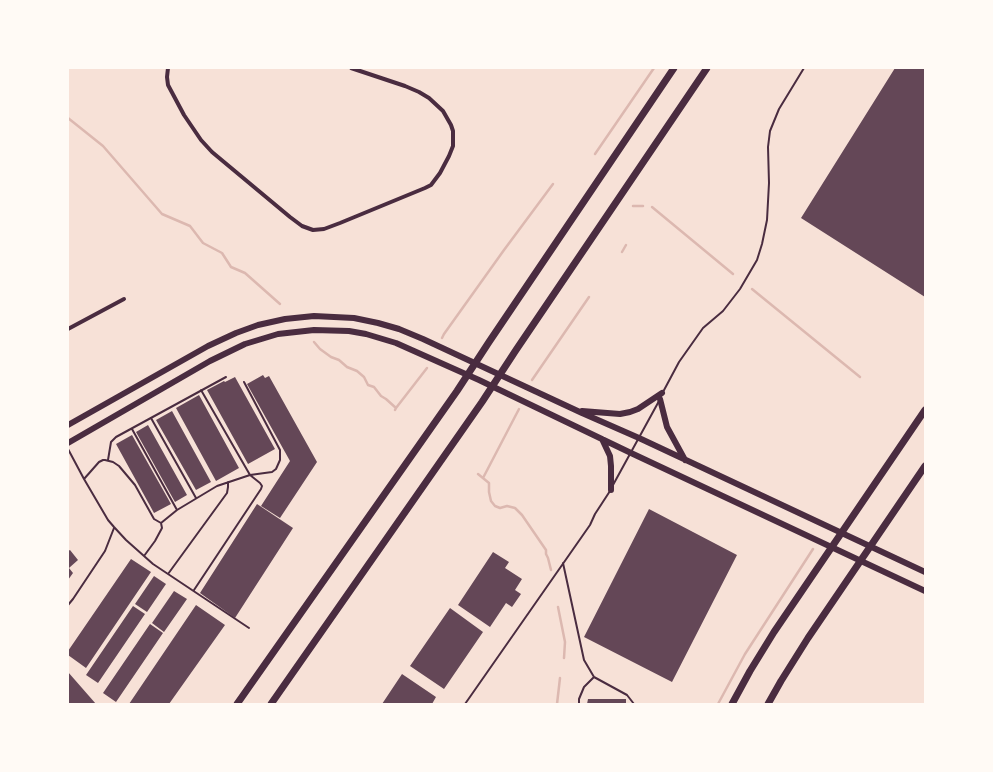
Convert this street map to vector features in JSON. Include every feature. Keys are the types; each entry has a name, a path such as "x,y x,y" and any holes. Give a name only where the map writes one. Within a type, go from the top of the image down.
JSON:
{"highway":[{"path":"237,704 457,391 674,68"},
{"path":"272,704 482,402 707,68"},
{"path":"732,704 778,625 925,410"},
{"path":"768,704 780,681 808,638 925,466"}],"main road":[{"path":"68,424 236,332 285,319 314,316 354,318 399,329 449,351 925,572"},
{"path":"68,443 210,361 245,344 278,334 314,330 349,331 396,342 925,591"},
{"path":"577,410 620,414 638,409 661,396 667,428 686,460"},
{"path":"602,439 610,456 611,490"}],"street":[{"path":"168,68 168,85 184,115 201,140 212,152 286,214 302,226 313,230 324,229 431,185 440,173 453,146 453,131 451,125 443,111 429,98 405,86 351,68"},
{"path":"68,329 124,299"}],"lane":[{"path":"465,704 590,525 595,514 611,490 680,362 704,328 723,311 740,289 757,260 767,220 769,183 768,147 770,132 779,109 804,68"},
{"path":"108,460 111,442 116,437 226,377"},
{"path":"161,523 177,510 217,486 250,475 272,472 276,469 280,460 280,450 244,382"},
{"path":"193,591 262,489 260,482 250,475 201,390"},
{"path":"151,418 196,498"},
{"path":"132,429 177,510"},
{"path":"68,449 108,520 114,527 153,564 249,628"},
{"path":"84,479 101,461 108,460 113,462 125,472 135,485 154,519 161,523"},
{"path":"168,574 227,492 228,482"},
{"path":"144,556 155,542 162,528 161,523"},
{"path":"68,605 74,599 105,551 114,527"},
{"path":"563,563 584,660 594,677 627,695 634,704"},
{"path":"580,704 579,699 584,687 594,677"}],"building":[{"path":"895,68 925,68 925,297 801,218"},
{"path":"263,375 265,378 269,376 317,462 280,518 261,506 290,461 247,384"},
{"path":"235,377 275,449 248,464 207,390"},
{"path":"199,395 239,468 216,481 176,408"},
{"path":"172,411 211,482 196,490 156,420"},
{"path":"148,425 187,495 175,502 136,432"},
{"path":"132,435 171,504 154,513 116,444"},
{"path":"257,504 293,528 235,618 200,593"},
{"path":"649,509 737,555 672,682 584,637"},
{"path":"70,550 78,560 69,568 73,573 68,580 68,551"},
{"path":"493,552 509,562 505,568 522,579 515,590 521,594 512,607 506,603 490,627 458,605"},
{"path":"131,559 151,572 86,668 68,655 68,651"},
{"path":"154,576 166,584 147,612 135,604"},
{"path":"174,591 187,599 164,632 152,623"},
{"path":"196,605 225,625 169,704 129,704"},
{"path":"133,606 145,614 98,683 86,675"},
{"path":"450,608 483,632 444,689 410,666"},
{"path":"150,624 163,633 116,702 103,693"},
{"path":"68,672 96,704 68,704"},
{"path":"402,674 436,697 432,704 382,704"},
{"path":"588,699 626,699 626,704 587,704"}],"waterway":[{"path":"595,154 654,68"},
{"path":"68,118 103,146 162,214 190,226 203,243 222,253 231,267 245,273 280,304"},
{"path":"442,338 553,184"},
{"path":"633,206 643,206"},
{"path":"652,207 733,274"},
{"path":"622,252 626,245"},
{"path":"752,289 860,377"},
{"path":"532,380 589,297"},
{"path":"314,342 320,349 331,357 339,360 347,367 357,371 364,377 368,385 374,387 381,396 396,408"},
{"path":"395,410 427,368"},
{"path":"483,478 519,409"},
{"path":"478,474 489,483 491,501 495,506 500,508 507,506 515,508 522,515 546,550 551,570"},
{"path":"718,704 745,654 813,549"},
{"path":"558,607 565,642 564,658"},
{"path":"557,704 560,678"}]}
